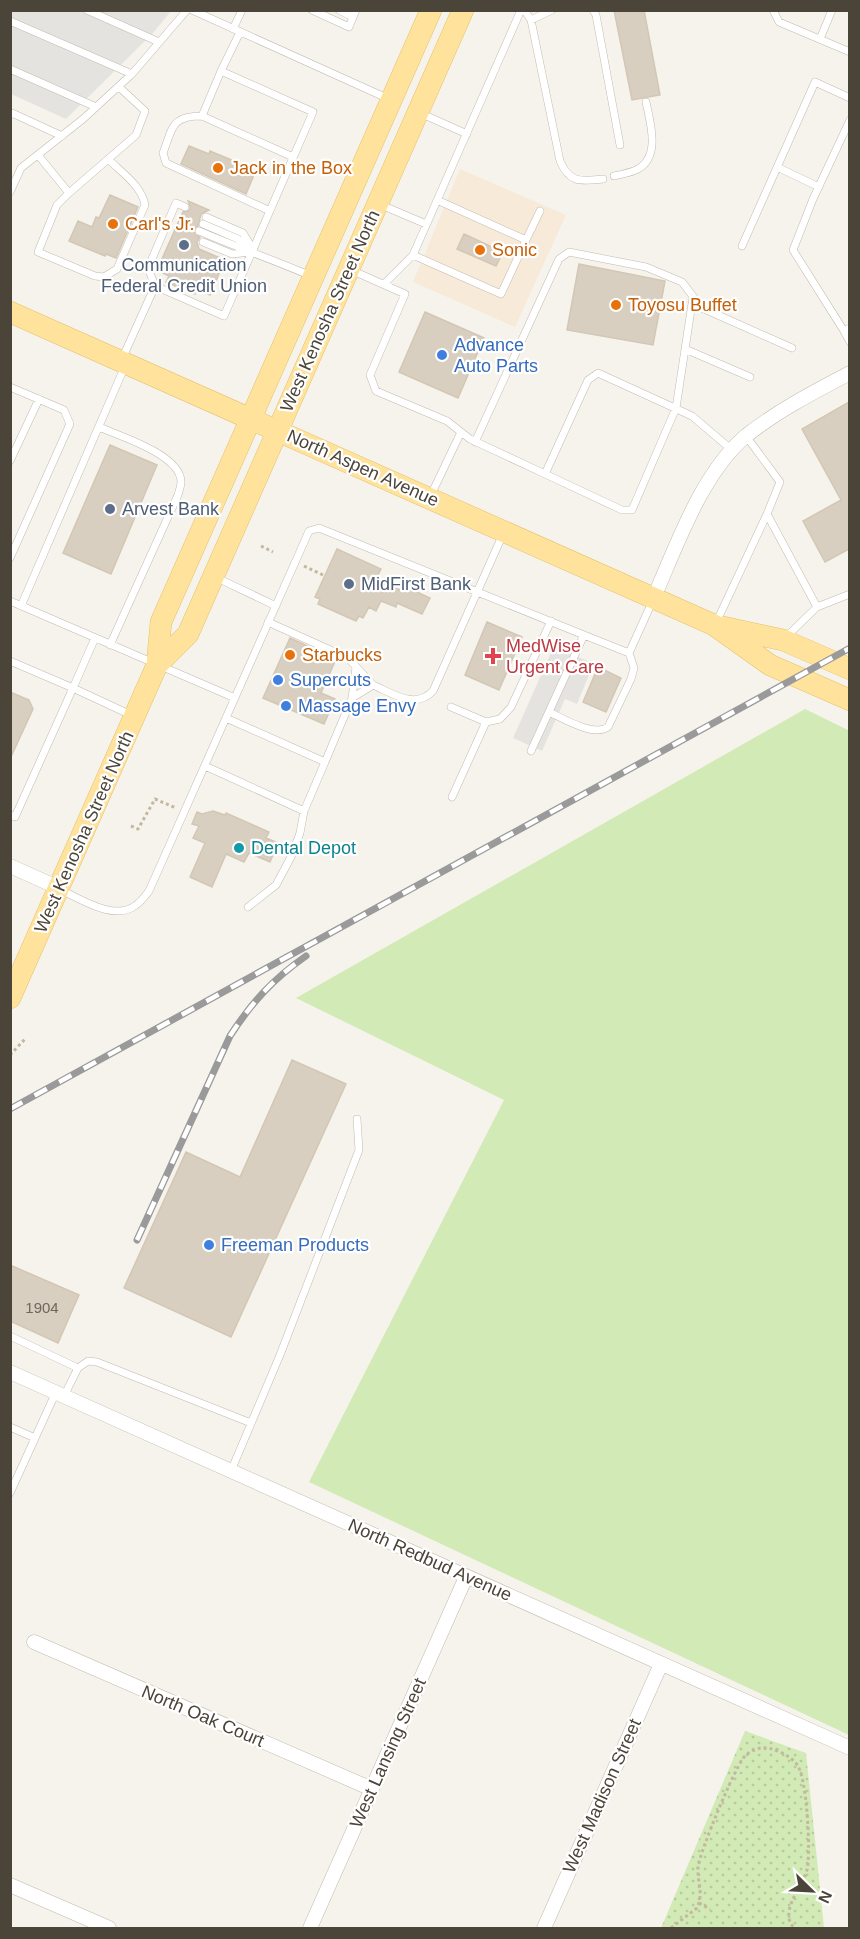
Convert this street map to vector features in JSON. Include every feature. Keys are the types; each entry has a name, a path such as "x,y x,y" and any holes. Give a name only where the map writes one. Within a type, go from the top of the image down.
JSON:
{"main road":[{"name":"West Kenosha Street North","path":"10,998 157,665 161,622 431,10"},
{"name":"West Kenosha Street North","path":"157,665 188,634 463,10"},
{"path":"391,100 418,112"},
{"name":"North Aspen Avenue","path":"10,312 654,597 714,625 770,665 849,700"},
{"name":"North Aspen Avenue","path":"714,625 783,639 849,669"}],"street":[{"path":"654,597 692,511 721,462 746,436 786,407 849,373"},
{"path":"10,866 59,888"},
{"name":"North Redbud Avenue","path":"10,1372 849,1748"},
{"name":"West Lansing Street","path":"310,1929 466,1577"},
{"name":"North Oak Court","path":"34,1642 372,1789"},
{"name":"West Madison Street","path":"544,1929 661,1664"},
{"path":"10,1885 109,1929"}],"lane":[{"path":"87,10 159,42"},
{"path":"10,192 21,168 62,136 132,74 187,10"},
{"path":"192,10 391,100"},
{"path":"202,116 237,30 242,10"},
{"path":"312,10 349,27 355,14 339,10"},
{"path":"384,284 413,255 522,10 531,20 560,161 564,170 570,177 580,181 603,178"},
{"path":"531,20 552,10"},
{"path":"593,10 596,15 620,145"},
{"path":"773,10 779,22 849,52"},
{"path":"820,39 832,10"},
{"path":"10,21 132,74"},
{"path":"10,69 96,107"},
{"path":"155,286 224,316 313,112 221,71"},
{"path":"742,246 815,82 849,98"},
{"path":"108,159 139,190 145,205 117,269 104,278 38,252 57,205 69,193 108,159 136,135 145,111 118,87"},
{"path":"614,176 637,170 650,155 652,131 646,102"},
{"path":"418,112 467,134"},
{"path":"11,113 62,136"},
{"path":"270,210 166,162 162,153 176,122 186,116 202,116 293,157"},
{"path":"849,120 793,250 847,329 849,342"},
{"path":"38,155 69,193"},
{"path":"777,167 819,187"},
{"path":"437,200 526,240"},
{"path":"21,606 99,427 155,286 148,268 165,226 176,203 185,207"},
{"path":"378,204 426,224"},
{"path":"413,255 501,294 540,211"},
{"path":"170,215 180,219"},
{"path":"254,251 243,233 203,224 233,246 254,251 313,277"},
{"path":"165,226 174,230"},
{"path":"203,242 232,254 254,251"},
{"path":"475,442 560,259 569,252 646,267 682,282 702,308 792,348"},
{"path":"349,269 405,294 370,375 376,391 447,421 475,442 622,510 632,510 676,408 693,297"},
{"path":"685,349 750,377"},
{"path":"545,474 588,380 598,374 692,416 732,451"},
{"path":"10,387 64,410 70,424 10,558"},
{"path":"10,461 39,399"},
{"path":"99,427 159,454 174,464 182,481 175,502 110,645"},
{"path":"430,498 461,432"},
{"path":"714,625 780,482 746,436"},
{"path":"767,514 817,607"},
{"path":"59,888 106,909 122,911 136,906 149,891 309,531 319,528 629,653"},
{"path":"268,622 348,658 373,685 417,701 427,697 433,691 505,531"},
{"path":"213,576 276,606"},
{"path":"783,639 817,607 849,594"},
{"path":"549,712 592,730 603,731 608,727 632,679 634,668 629,653 654,597"},
{"path":"10,601 235,698"},
{"path":"451,707 486,722 500,719 511,707 551,621"},
{"path":"531,751 584,635"},
{"path":"10,815 15,817 95,638"},
{"path":"10,661 134,717"},
{"path":"248,907 276,885 291,857 300,833 304,811 352,698 356,667"},
{"path":"352,698 373,685"},
{"path":"226,718 325,762"},
{"path":"452,797 486,722"},
{"path":"205,766 304,811"},
{"path":"231,1471 280,1355 359,1150 357,1119"},
{"path":"10,1336 78,1368"},
{"path":"10,1492 35,1438 60,1394 78,1368 88,1361 97,1362 251,1423"},
{"path":"10,1427 35,1438"}],"path":[{"path":"261,546 273,552"},
{"path":"302,566 323,575"},
{"path":"131,825 138,829 155,799 184,812"},
{"path":"10,1055 25,1039"},
{"path":"671,1929 697,1908 701,1895 698,1867 705,1844 741,1758 760,1747 769,1747 785,1754 797,1764 802,1775 809,1845 806,1872 788,1913 789,1923 794,1929"},
{"path":"699,1903 710,1909"}],"shaded area":[{"path":"11,11 171,11 153,33 66,119 11,94"},
{"path":"460,169 566,215 515,327 413,282"},
{"path":"553,648 594,663 577,704 565,699 542,751 513,738"}],"green space":[{"path":"805,709 850,731 849,1735 309,1482 504,1100 296,998"},
{"path":"745,1731 806,1753 824,1928 661,1928"}],"building":[{"path":"614,10 644,10 660,95 632,100"},
{"name":"Jack in the Box","path":"189,146 209,154 210,151 256,170 246,194 181,164"},
{"name":"Carl's Jr.","path":"110,195 138,207 116,258 106,254 105,256 69,241 78,221 92,227"},
{"name":"Communication Federal Credit Union","path":"188,201 209,210 201,214 198,226 194,229 195,235 200,237 197,242 199,249 225,260 210,295 197,289 195,294 166,282 169,276 157,270 183,212 190,210"},
{"name":"Sonic","path":"464,234 503,252 496,266 457,249"},
{"name":"Toyosu Buffet","path":"579,264 665,281 653,345 567,330"},
{"name":"Advance Auto Parts","path":"425,312 484,338 458,398 399,372"},
{"path":"849,402 849,549 825,562 803,521 841,500 802,429"},
{"name":"Arvest Bank","path":"110,445 157,465 111,574 63,553"},
{"name":"MidFirst Bank","path":"337,549 381,569 376,579 400,590 402,585 430,598 422,614 397,603 396,607 381,601 376,611 369,607 363,618 359,616 356,621 318,604 320,599 315,597"},
{"name":"MedWise Urgent Care","path":"487,622 522,637 499,690 465,675"},
{"path":"290,638 336,659 321,693 335,699 324,724 263,698"},
{"path":"598,667 621,678 606,712 583,702"},
{"path":"10,692 29,700 33,709 10,759"},
{"name":"Dental Depot","path":"213,811 225,815 226,813 269,832 266,838 278,843 270,862 249,853 244,862 226,854 212,887 190,877 205,843 193,838 199,826 192,824 197,812 202,814"},
{"name":"Freeman Products","path":"292,1060 346,1084 231,1337 124,1288 186,1152 240,1177"},
{"path":"10,1265 79,1295 58,1343 10,1321"}],"railway":[{"path":"10,1109 850,648"},
{"path":"137,1240 230,1036 264,992 283,973 306,956"}],"place":[{"name":"Jack in the Box","path":"218,168"},
{"name":"Carl's Jr.","path":"113,224"},
{"name":"Communication Federal Credit Union","path":"184,245"},
{"name":"Sonic","path":"480,250"},
{"name":"Toyosu Buffet","path":"616,305"},
{"name":"Advance Auto Parts","path":"442,355"},
{"name":"Arvest Bank","path":"110,509"},
{"name":"MidFirst Bank","path":"349,584"},
{"name":"Starbucks","path":"290,655"},
{"name":"MedWise Urgent Care","path":"493,656"},
{"name":"Supercuts","path":"278,680"},
{"name":"Massage Envy","path":"286,706"},
{"name":"Dental Depot","path":"239,848"},
{"name":"Freeman Products","path":"209,1245"}]}
